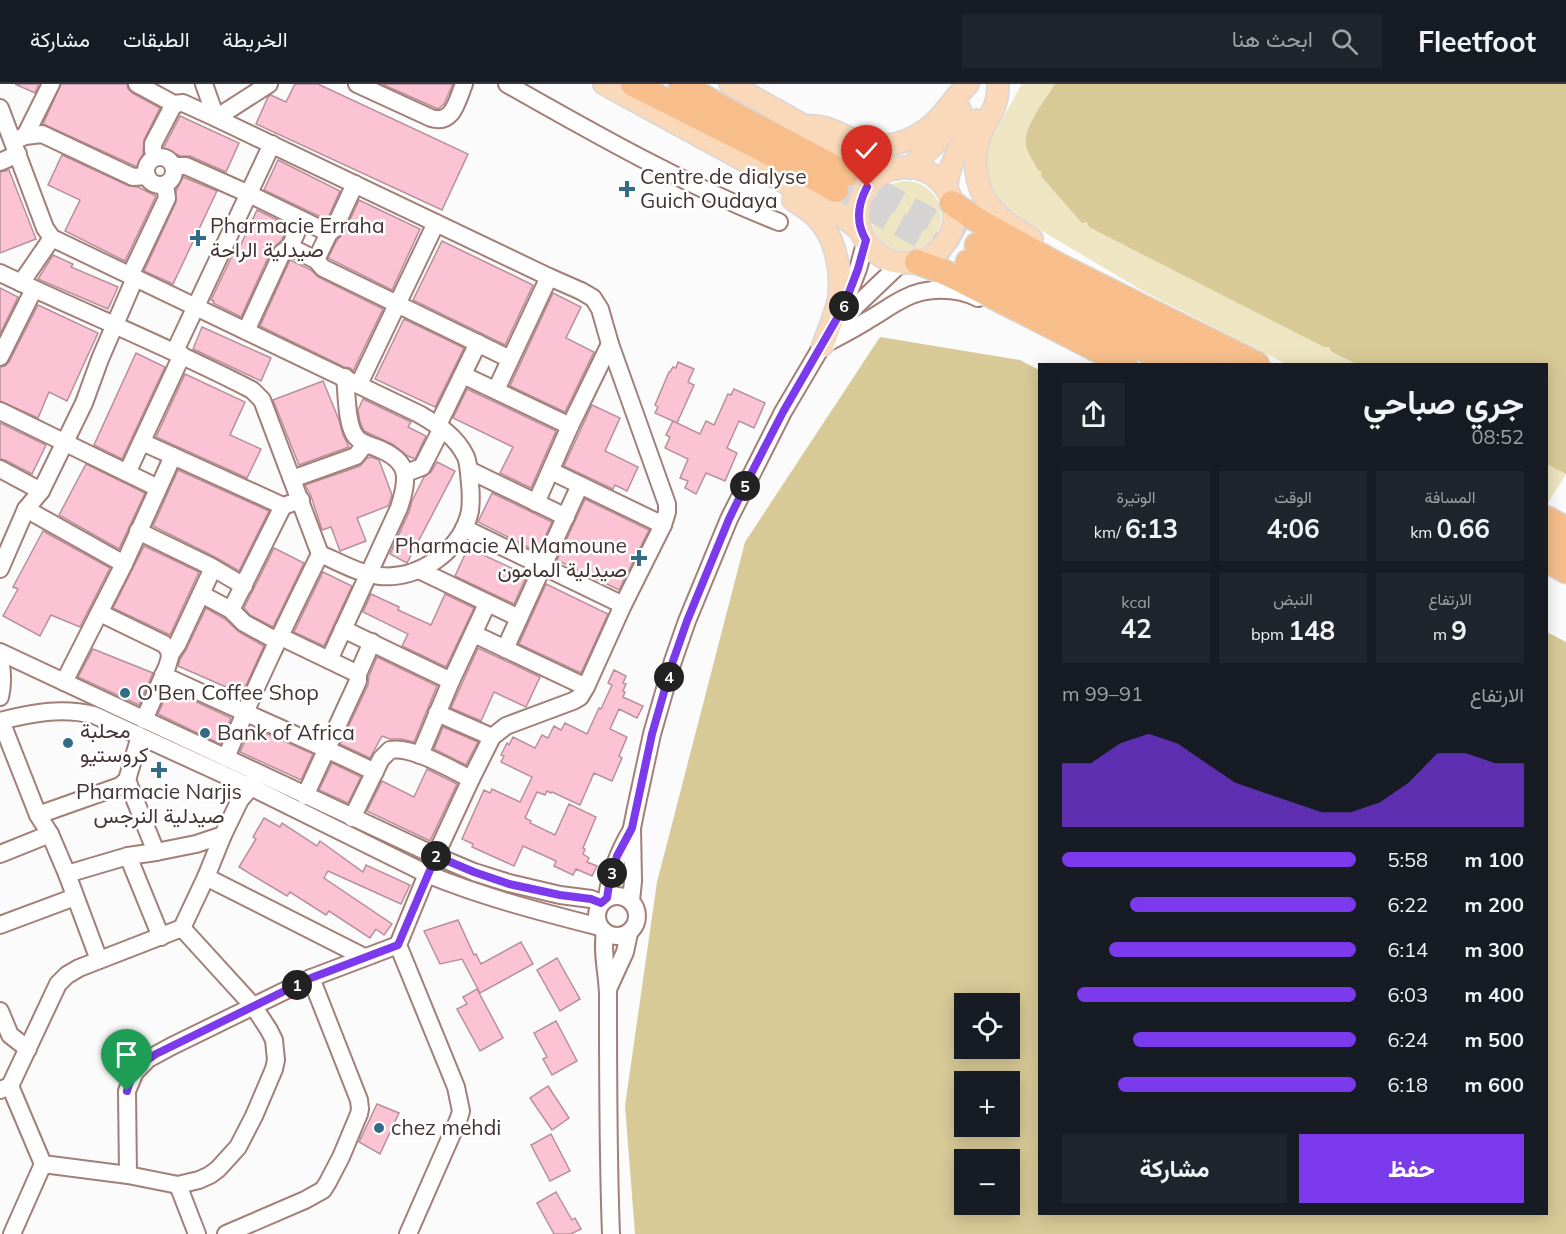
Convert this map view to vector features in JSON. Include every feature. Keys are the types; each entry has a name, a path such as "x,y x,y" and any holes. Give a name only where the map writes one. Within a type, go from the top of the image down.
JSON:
{"highway":[{"path":"633,84 764,150 842,182 681,84"},
{"path":"950,196 977,220 1058,265 1255,363"},
{"path":"1171,363 973,253 1210,363"},
{"path":"909,263 944,272 1123,363"},
{"path":"1548,519 1566,529"},
{"path":"1548,539 1566,548"},
{"path":"1548,561 1566,571"},
{"path":"1548,579 1566,588"}],"main road":[{"path":"604,84 837,212 864,236"},
{"path":"730,84 853,153 931,174 950,196"},
{"path":"806,126 831,128 855,141 868,144 894,145 909,140 934,123 968,84"},
{"path":"976,84 936,143 902,168 885,172 875,178 867,187 859,208 859,220 864,236 871,247 885,258 909,263 929,258 948,240 954,216 948,176 953,160 998,85"},
{"path":"998,85 996,105 982,130 976,153 975,166 980,189 989,206 1002,219 1039,244 1058,265"},
{"path":"774,177 790,198 818,218 830,238 837,262 839,288 835,313 823,345"}],"street":[{"path":"0,162 19,144 51,84"},
{"path":"136,84 174,104 183,103 272,144 593,298 600,309 610,344 667,504 663,525 580,697 506,726 492,737 427,874 398,945 456,1087 461,1111 408,1234"},
{"path":"204,84 216,118"},
{"path":"216,118 269,84"},
{"path":"357,84 431,118 444,120 451,114 464,84"},
{"path":"507,84 606,141 748,210 779,222"},
{"path":"155,157 153,144 174,104"},
{"path":"0,108 19,144 45,228 52,238 419,414 440,426 457,442 466,458 469,470 470,512 464,528 452,546 434,561 418,570 394,576 381,576 368,574 320,554"},
{"path":"19,144 42,134 132,177 147,176"},
{"path":"128,473 196,307 272,144"},
{"path":"155,157 166,158 174,166 186,166 329,232"},
{"path":"155,157 147,165 147,176 154,184 165,185 174,177 174,166"},
{"path":"316,260 329,232 334,229 355,184"},
{"path":"0,570 26,509 41,491 84,403 132,277 167,198 165,185"},
{"path":"246,331 282,253 290,247 302,220"},
{"path":"329,660 399,508 406,473 392,456 357,438 350,426 352,381 397,304 436,223"},
{"path":"631,900 632,828 652,734 687,621 729,519 753,470 783,412 843,308 858,269 864,236"},
{"path":"0,357 27,286 52,238"},
{"path":"290,247 316,260 322,268 510,359"},
{"path":"823,345 856,305 909,263"},
{"path":"0,273 178,353 245,386 262,400 320,554 278,639 226,758"},
{"path":"496,390 549,277"},
{"path":"823,345 906,297 923,292 948,290 961,292 992,306 1024,313"},
{"path":"406,473 422,467 478,343"},
{"path":"536,503 610,344"},
{"path":"463,375 570,426"},
{"path":"0,411 158,488"},
{"path":"142,442 283,506 301,500"},
{"path":"292,479 356,456 365,444"},
{"path":"64,682 124,564 173,456"},
{"path":"0,469 41,491"},
{"path":"469,470 566,517"},
{"path":"551,471 663,525"},
{"path":"505,649 580,485"},
{"path":"231,610 283,506"},
{"path":"26,509 124,564"},
{"path":"464,528 623,605"},
{"path":"138,531 244,585"},
{"path":"38,815 115,789 127,780 142,728 170,654 177,645 213,568"},
{"path":"418,570 519,618"},
{"path":"201,594 231,610 244,623 358,674"},
{"path":"420,755 451,681 488,604"},
{"path":"100,613 164,644 170,654"},
{"path":"343,629 451,681"},
{"path":"474,634 586,687"},
{"path":"306,796 358,681 358,674 372,642"},
{"path":"0,652 64,682 142,728 255,780 427,874 496,900 578,921 615,936 629,933"},
{"path":"0,660 3,682 0,697"},
{"path":"163,675 375,772"},
{"path":"99,960 67,874 50,834 38,815 1,721 36,712 74,711 142,728 226,758 255,780 306,796 474,872 509,884 560,895 604,900 618,895 631,900 638,917 629,933 625,952 609,987"},
{"path":"437,713 492,737"},
{"path":"352,818 381,759 390,750 401,750 420,755 471,779"},
{"path":"127,780 156,852"},
{"path":"43,1164 5,1088 28,1049 58,984 79,968 182,928 240,800 255,780"},
{"path":"611,1234 608,1110 609,987 604,940 597,912 604,900 617,856 632,828"},
{"path":"0,854 50,834"},
{"path":"67,874 128,856 196,844 223,835"},
{"path":"128,856 161,937"},
{"path":"206,877 364,957"},
{"path":"0,925 75,897"},
{"path":"578,921 595,935 604,954"},
{"path":"43,1164 128,1175 178,1185 210,1175 238,1147 255,1116 276,1060 274,1040 254,1007 182,928"},
{"path":"128,1175 127,1091 135,1072 148,1059 311,978 398,945"},
{"path":"226,1234 323,1190 341,1157 360,1109 359,1100 311,978"},
{"path":"0,1011 10,1035 28,1049"},
{"path":"12,1234 43,1164"},
{"path":"178,1185 197,1234"}],"shaded area":[{"path":"1022,84 1079,84 1133,202 1367,363 1284,363 1143,291 1012,213 999,198 990,181 987,162 989,142"},
{"path":"1055,84 1566,84 1566,474 1548,465 1548,363 1355,363 1332,352 1329,347 1324,347 1089,227 1087,222 1082,223 1041,176 1042,172 1038,170 1029,154 1026,137 1036,113"},
{"path":"906,181 919,184 931,191 938,203 941,216 938,229 931,241 919,248 906,251 893,248 881,241 874,229 871,216 874,203 881,191 893,184"},
{"path":"880,337 1020,360 1038,369 1038,1215 1548,1215 1548,633 1566,642 1566,1234 635,1234 625,1106 657,882 745,542"},
{"path":"1548,453 1566,474 1548,503"}],"building":[{"path":"15,84 39,84 35,93"},
{"path":"61,84 127,84 132,93 160,108 144,140 143,154 137,166 43,124"},
{"path":"295,84 318,84 468,154 442,210 256,124 268,97 271,95 286,102"},
{"path":"382,84 453,84 444,104 438,109"},
{"path":"180,116 239,143 226,172 190,156 172,155 164,151"},
{"path":"62,155 156,196 125,261 65,231 80,200 48,185"},
{"path":"278,160 340,191 327,220 264,190"},
{"path":"9,170 36,239 0,253 0,172"},
{"path":"183,177 217,191 173,284 144,271 176,202 176,191"},
{"path":"359,200 420,229 392,290 328,258 337,240 344,233"},
{"path":"257,210 288,225 282,240 272,249 241,317 211,300"},
{"path":"442,241 533,285 505,345 413,300"},
{"path":"53,255 73,264 71,267 118,287 108,309 38,279"},
{"path":"290,260 311,270 318,277 383,309 353,371 260,326"},
{"path":"0,288 18,297 0,334"},
{"path":"553,293 581,307 566,338 594,352 565,412 510,386"},
{"path":"38,305 98,333 67,401 49,392 38,418 0,401 0,367 9,362"},
{"path":"404,319 464,348 435,407 375,379"},
{"path":"202,327 271,358 261,381 193,349"},
{"path":"136,353 165,367 122,459 94,445"},
{"path":"678,362 694,369 688,382 694,385 677,423 655,413 658,407 655,405 669,372 673,367 676,368"},
{"path":"185,374 245,402 230,435 261,449 247,478 156,437"},
{"path":"323,381 349,447 299,465 273,400"},
{"path":"467,389 556,431 531,488 500,473 513,447 453,418"},
{"path":"734,389 765,403 754,428 739,421 727,448 737,453 725,481 706,473 696,494 685,488 688,481 680,478 688,459 665,448 670,437 666,435 673,421 700,434 706,421 714,425 728,394 731,395"},
{"path":"363,399 411,422 408,427 426,436 415,459 392,444 364,431 358,410"},
{"path":"592,405 620,418 605,451 638,467 627,491 615,485 613,489 564,466"},
{"path":"0,423 46,445 32,474 0,459"},
{"path":"371,457 379,460 392,495 388,506 357,518 366,541 340,551 331,527 322,530 305,485 360,466"},
{"path":"437,462 455,471 407,563 390,554 424,477 431,472"},
{"path":"86,464 145,493 119,549 59,515"},
{"path":"178,470 269,511 239,571 153,526"},
{"path":"492,493 552,522 538,552 478,522"},
{"path":"585,499 649,530 619,590 557,560"},
{"path":"43,531 110,568 80,627 51,615 40,636 3,616 18,589 13,587"},
{"path":"144,546 199,572 170,635 113,608"},
{"path":"274,548 304,563 273,627 250,615 244,608"},
{"path":"468,548 527,575 514,604 455,576"},
{"path":"323,572 352,586 324,646 294,632"},
{"path":"546,584 608,614 581,673 519,644"},
{"path":"371,594 399,607 398,610 431,625 445,594 474,608 446,667 402,646 408,634 363,612"},
{"path":"206,608 225,619 239,632 264,646 242,694 178,666"},
{"path":"478,648 540,677 526,707 494,692 481,721 451,708"},
{"path":"93,649 153,673 139,705 78,677"},
{"path":"377,657 437,686 414,742 382,736 370,758 340,744 368,685 369,676"},
{"path":"614,670 626,676 623,683 626,684 623,697 643,706 637,718 619,709 610,729 627,737 619,756 622,758 612,781 594,773 580,805 552,792 547,791 545,795 537,792 525,818 531,821 530,823 555,835 569,804 596,817 583,848 585,849 583,854 589,858 587,862 597,866 592,876 576,869 573,875 554,866 556,861 523,846 514,866 472,847 473,844 462,839 484,790 490,793 492,789 520,802 532,777 501,762 504,756 501,755 507,743 509,745 513,737 535,748 542,735 548,738 554,726 561,730 565,723 587,734 612,685 608,683"},
{"path":"169,689 231,718 220,744 158,714"},
{"path":"252,727 313,754 301,780 240,752"},
{"path":"443,727 478,742 466,765 434,749"},
{"path":"332,763 361,777 348,803 319,790"},
{"path":"427,769 457,784 430,841 367,811 382,781 414,797"},
{"path":"264,818 280,827 282,823 317,846 320,841 363,872 366,865 410,885 401,904 328,871 324,878 392,924 384,935 376,929 370,938 329,911 326,915 290,892 287,896 239,867 256,839 253,837"},
{"path":"458,920 474,955 476,954 481,964 521,942 533,964 480,993 462,959 440,964 424,931"},
{"path":"557,958 580,999 560,1011 537,970"},
{"path":"477,989 503,1038 480,1051 457,1009 467,1004 463,997"},
{"path":"556,1021 577,1061 552,1075 543,1059 547,1057 534,1033"},
{"path":"548,1086 569,1118 552,1130 530,1098"},
{"name":"chez mehdi","path":"377,1104 399,1113 380,1154 359,1142"},
{"path":"551,1134 570,1171 550,1181 531,1145"},
{"path":"556,1192 572,1220 575,1218 581,1229 571,1234 554,1234 537,1203"}],"tunnel":[{"path":"847,174 977,245"},
{"path":"836,190 968,262"}],"place":[{"name":"Centre de dialyse Guich Oudaya","path":"627,189"},
{"name":"Pharmacie Erraha صيدلية الراحة","path":"198,238"},
{"name":"Pharmacie Al Mamoune صيدلية المامون","path":"639,558"},
{"name":"O'Ben Coffee Shop","path":"125,693"},
{"name":"Bank of Africa","path":"205,733"},
{"name":"محلبة كروستيو","path":"68,743"},
{"name":"Pharmacie Narjis صيدلية النرجس","path":"159,770"},
{"name":"chez mehdi","path":"379,1128"}],"route":[{"path":"127,1091 135,1072 156,1054 311,978 398,945 436,856 509,884 591,899 601,903 607,898 617,856 632,828 652,734 687,621 729,519 753,470 783,412 843,308 866,240 861,231 859,208 867,187"}]}
